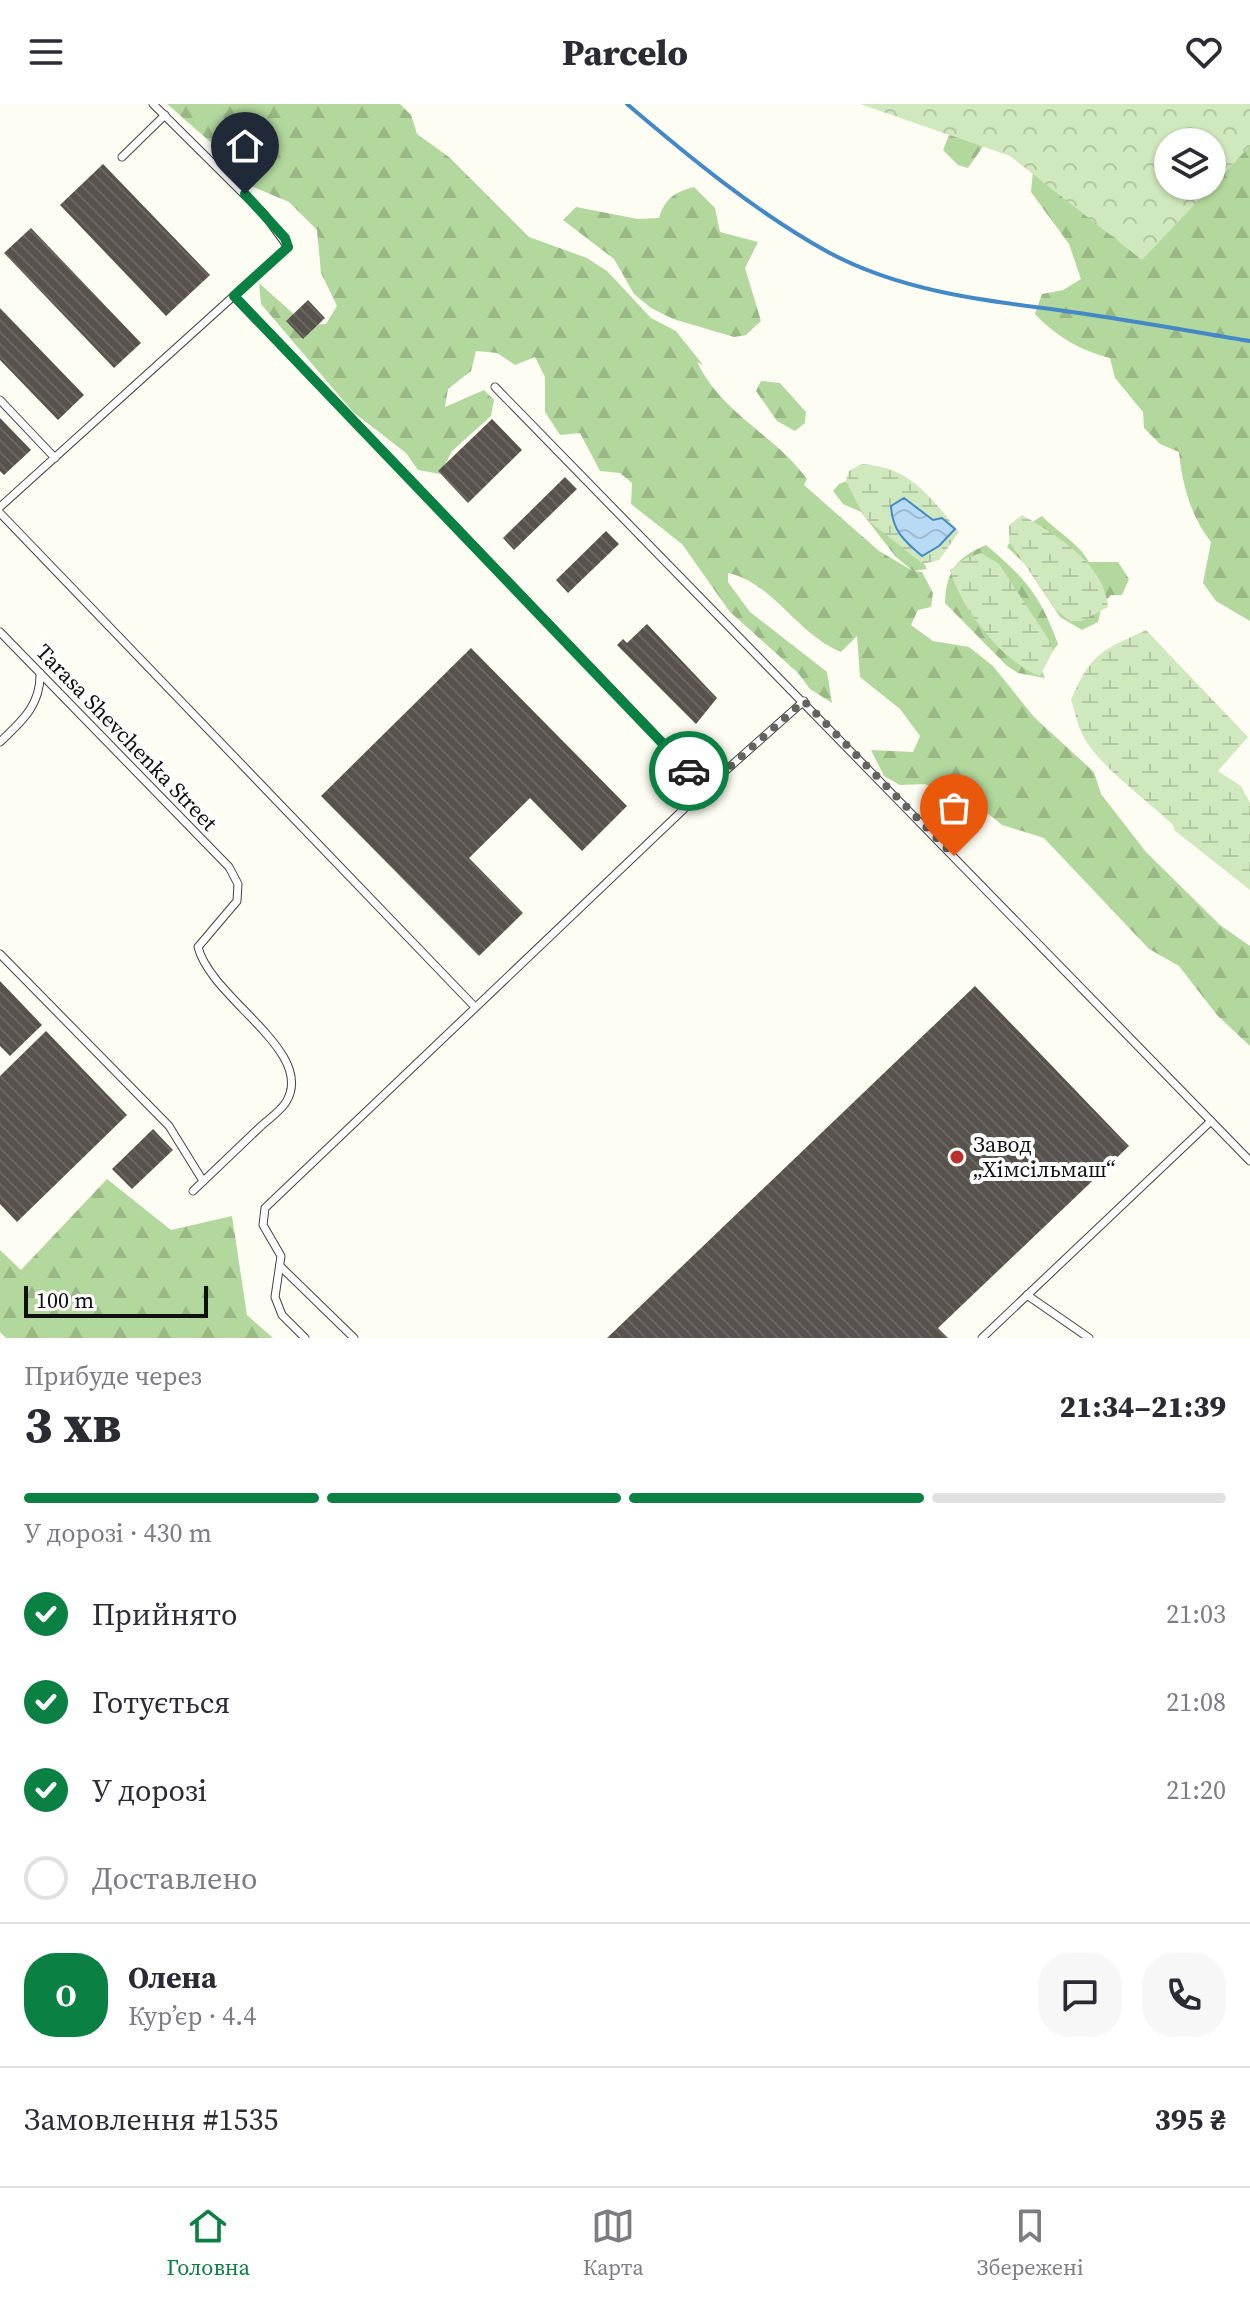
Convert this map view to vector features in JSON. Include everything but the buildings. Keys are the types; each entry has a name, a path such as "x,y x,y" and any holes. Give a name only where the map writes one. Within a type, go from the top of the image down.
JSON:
{"lane":[{"path":"153,104 285,238 288,247 0,510 474,1006"},
{"path":"122,157 165,115"},
{"path":"234,296 706,788"},
{"path":"495,387 1250,1161"},
{"path":"0,400 55,458"},
{"name":"Tarasa Shevchenka Street","path":"0,632 229,867 238,884 237,901 198,947 202,962 215,981 288,1058 292,1077 286,1102 203,1181"},
{"path":"0,742 32,709 41,688 40,673"},
{"path":"305,1338 282,1315 275,1297 281,1256 263,1225 265,1208 474,1006 706,788 804,701"},
{"path":"0,954 169,1126 203,1181 193,1191"},
{"path":"982,1338 1211,1121"},
{"path":"280,1266 354,1338"},
{"path":"1027,1295 1089,1338"}],"green space":[{"path":"167,104 400,104 411,115 417,134 449,157 529,237 587,258 607,271 651,318 676,331 703,365 697,362 720,396 794,463 807,479 804,485 879,551 913,571 896,557 861,512 843,504 833,491 839,484 875,470 927,569 914,571 922,572 933,593 931,607 918,610 911,625 933,641 969,647 993,666 1034,717 1094,772 1101,794 1146,852 1220,925 1250,946 1250,1046 1217,1015 1179,966 1149,949 1044,838 1002,825 964,794 944,793 925,784 900,785 884,776 871,750 913,752 920,736 900,709 860,677 857,636 841,652 811,634 758,587 728,573 728,582 750,612 827,672 832,703 810,689 798,673 730,612 682,544 631,504 632,483 620,473 600,471 580,433 560,435 545,412 545,377 535,357 515,365 497,353 476,351 471,371 448,389 445,407 484,390 494,400 491,416 452,451 440,474 418,470 406,453 353,412 261,304 259,283 306,325 326,324 337,306 321,273 317,230 289,202 251,186 240,168"},
{"path":"860,104 1250,104 1250,146 1226,171 1226,128 1154,128 1154,200 1199,200 1142,260 1010,156"},
{"path":"1250,104 1250,621 1216,601 1203,583 1211,542 1189,500 1179,452 1160,444 1144,428 1143,412 1115,378 1110,358 1070,342 1035,314 1042,294 1063,290 1081,279 1069,244 1031,192 1033,171 1154,134 1154,200 1226,200 1226,128 1172,128"},
{"path":"956,118 984,145 968,168 958,165 943,150"},
{"path":"694,187 715,208 720,232 758,242 745,268 761,321 746,335 734,337 673,319 651,308 634,294 614,259 563,220 576,207 638,219 659,218 664,205 672,197"},
{"path":"761,381 780,383 806,412 805,423 795,431 777,421 756,391"},
{"path":"861,464 892,470 917,485 959,532 939,560 923,564 865,518 846,481 849,471"},
{"path":"1022,515 1064,542 1089,565 1105,592 1108,607 1082,621 1070,621 1056,610 1009,541 1009,525"},
{"path":"1042,516 1089,562 1118,562 1129,579 1122,595 1111,595 1102,605 1098,622 1082,630 1060,617 1024,563 1007,547 1016,532"},
{"path":"986,545 1030,589 1051,627 1058,644 1053,651 1025,632 1045,678 1018,673 1006,665 945,603 948,582 955,566"},
{"path":"981,553 999,564 1049,640 1053,651 1040,676 1011,659 998,646 973,617 955,585 950,570 966,558"},
{"path":"1146,630 1248,737 1218,771 1241,786 1250,803 1250,890 1174,830 1173,825 1100,759 1081,732 1071,700 1085,672 1108,649"},
{"path":"107,1179 171,1230 232,1216 247,1315 273,1338 6,1338 0,1332 0,1250 21,1270"}],"water":[{"path":"904,498 933,520 942,518 955,529 939,546 922,556 905,540 894,522 891,506"}],"waterway":[{"path":"627,104 749,202 801,237 854,265 909,284 966,297 1250,341"}],"way so far":[{"path":"689,771 706,788 804,701 954,856"}],"place":[{"name":"Завод „Хімсільмаш“","path":"957,1157"}],"route":[{"path":"245,194 285,238 288,247 234,296 689,771"}]}
